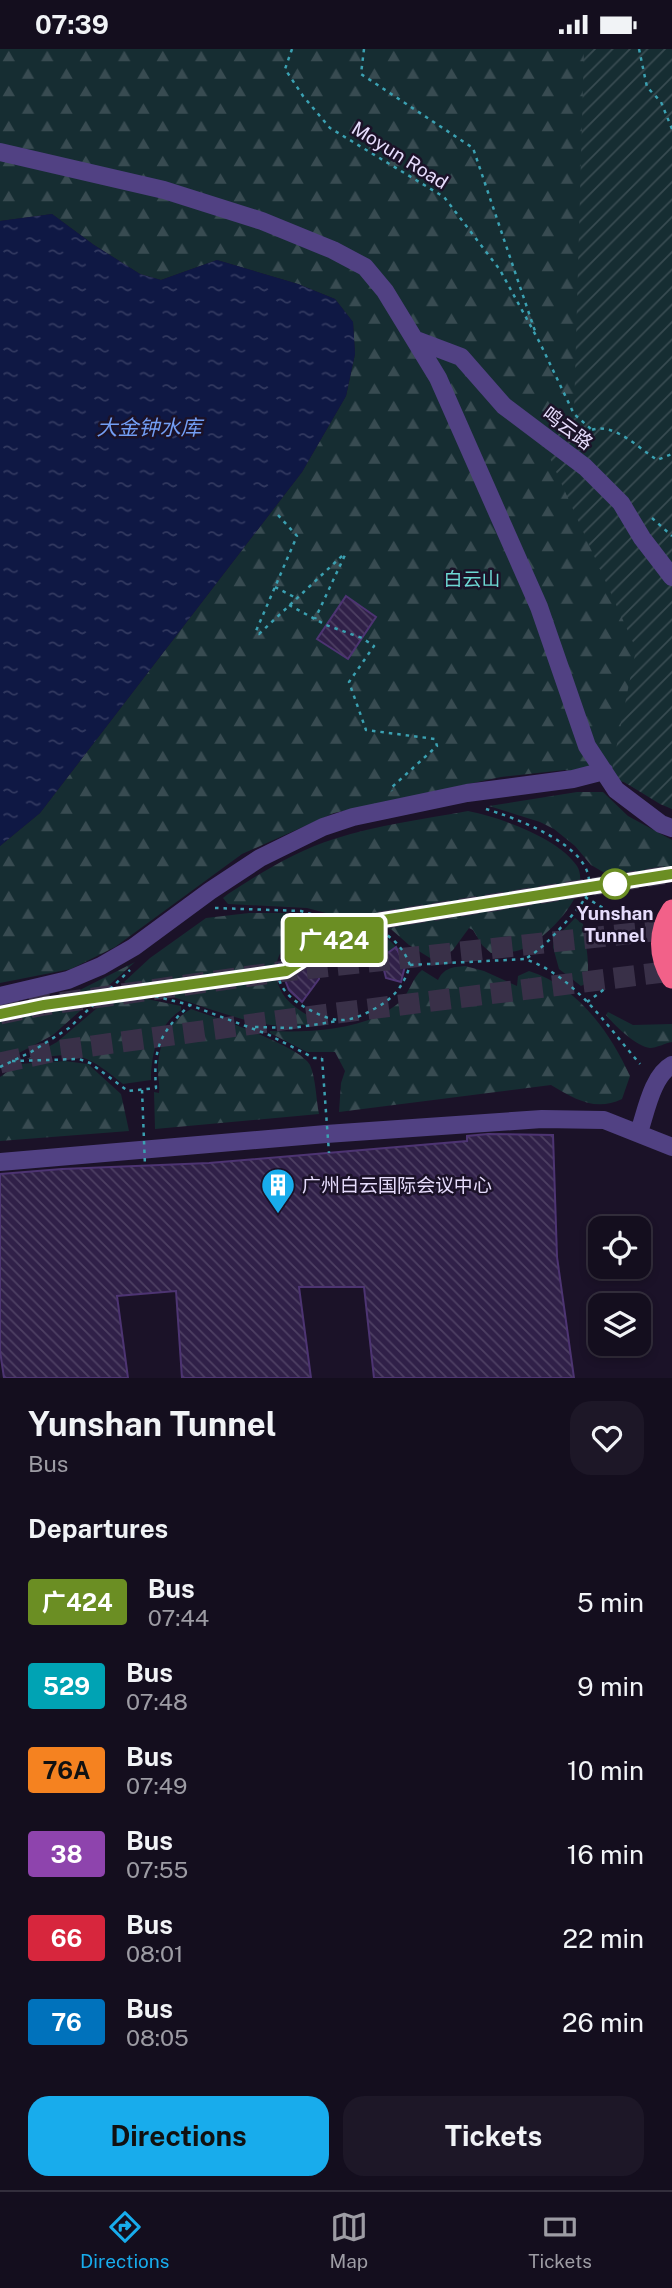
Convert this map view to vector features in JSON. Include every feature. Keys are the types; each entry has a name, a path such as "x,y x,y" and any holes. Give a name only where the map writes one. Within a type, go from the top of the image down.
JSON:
{"highway":[{"path":"672,910 664,922 661,939 666,968 672,978"}],"street":[{"path":"0,152 164,190 262,221 333,250 365,267 385,291 432,365 470,446 539,607 587,746 616,790 661,824 672,828"},
{"name":"鸣云路","path":"416,340 461,357 504,406 585,467 621,503 642,538 672,577"},
{"path":"0,996 68,980 101,966 134,947 260,858 323,827 353,817 467,793 573,779 604,771"},
{"path":"639,1132 657,1082 664,1069 672,1065"},
{"path":"0,1162 326,1134 542,1119 604,1120 672,1147"}],"path":[{"name":"Moyun Road","path":"292,49 285,69 309,104 330,128 444,197 500,270 540,343 574,414 591,429 610,428 657,460 672,454"},
{"path":"364,49 361,74 473,148 540,343"},
{"path":"639,49 647,87 660,102 672,129"},
{"path":"278,515 297,536 256,631 259,634 344,554 315,619"},
{"path":"275,587 296,599"},
{"path":"289,605 374,646 349,682 366,730 436,739 437,746 391,788 394,809"},
{"path":"484,808 535,827 567,848 587,871 590,883 576,912 525,959"},
{"path":"585,897 603,908"},
{"path":"215,908 301,911 339,923 369,926 390,936 405,953 410,965 397,993 387,1003 354,1018 293,1028 249,1027"},
{"path":"339,923 309,932 296,940 287,950 279,968 279,977 292,998 312,1011 328,1018 342,1020"},
{"path":"410,965 525,959 541,964 587,1002 640,1064"},
{"path":"0,1067 69,1028 138,964"},
{"path":"587,1002 606,988"},
{"path":"105,993 134,991 190,1005 267,1034 314,1058 322,1058 329,1153"},
{"path":"12,1061 79,1059 90,1062 128,1091 156,1088 155,1058 158,1044 164,1031 190,1005"},
{"path":"142,1090 145,1165"}],"green space":[{"name":"白云山","path":"0,49 672,49 672,809 624,782 565,770 501,777 334,813 242,854 115,947 71,969 0,983 0,846 40,813 302,472 346,396 355,354 353,322 335,299 298,284 217,260 161,280 140,274 52,214 0,221"},
{"path":"584,49 672,49 672,809 611,774 636,649 540,436 574,413"},
{"path":"577,792 603,792 628,816 672,840 672,875 627,878 610,876 591,865 575,846 554,829 489,806"},
{"path":"468,811 496,818 543,838 557,846 577,866 580,877 573,901 543,936 523,949 491,953 469,928 453,950 445,956 430,958 392,930 365,919 341,917 307,908 228,904 223,898 280,863 320,844 384,826"},
{"path":"249,913 285,913 325,921 303,930 291,939 279,955 276,973 277,982 286,999 303,1012 318,1018 319,1022 282,1026 264,1024 176,998 142,991 124,982 150,958 206,918"},
{"path":"575,918 583,924 587,955 587,978 581,986 559,969 553,947 554,940"},
{"path":"341,929 378,934 396,947 381,958 365,940 341,937"},
{"path":"135,962 53,1035 0,1063 0,1010 74,993"},
{"path":"465,966 484,971 517,986 518,976 529,971 546,978 577,999 602,1027 630,1076 622,1099 612,1103 594,1104 577,1099 551,1085 339,1112 341,1083 345,1071 335,1052 307,1052 270,1033 321,1030 356,1024 388,1011 401,1001 422,970 438,980 449,969"},
{"path":"127,995 181,1006 181,1010 173,1016 157,1041 151,1080 123,1084 98,1065 79,1056 27,1059 57,1042 103,1003"},
{"path":"191,1009 256,1033 303,1057 312,1071 319,1114 155,1129 154,1092 159,1093 158,1062 162,1044 176,1020"},
{"path":"608,1012 633,1025 672,1024 672,1042 652,1048 645,1047 620,1030 606,1015"},
{"path":"65,1061 88,1064 121,1094 129,1131 0,1141 0,1077 18,1064"}],"water":[{"name":"大金钟水库","path":"52,214 140,274 161,280 217,260 298,284 335,299 353,322 355,354 346,396 302,472 40,813 0,846 0,221"}],"building":[{"path":"346,596 376,617 348,659 317,639"},
{"path":"297,944 319,970 319,979 302,1002 289,990 283,975 287,957"},
{"path":"396,947 405,966 401,982 386,978 381,958"},
{"name":"广州白云国际会议中心","path":"553,1135 557,1257 574,1378 374,1378 364,1287 299,1287 311,1378 182,1378 176,1291 117,1296 128,1378 4,1378 0,1351 0,1174 209,1163 467,1141 467,1136"}],"tunnel":[{"path":"286,971 358,924 672,874"},
{"path":"0,1014 44,1005 286,971 672,929"},
{"path":"0,1063 55,1051 672,971"}],"bus line":[{"name":"广424","path":"0,1014 44,1005 286,971 358,924 672,874"}],"place":[{"name":"Yunshan Tunnel","path":"615,884"},
{"name":"广州白云国际会议中心","path":"278,1215"}]}
